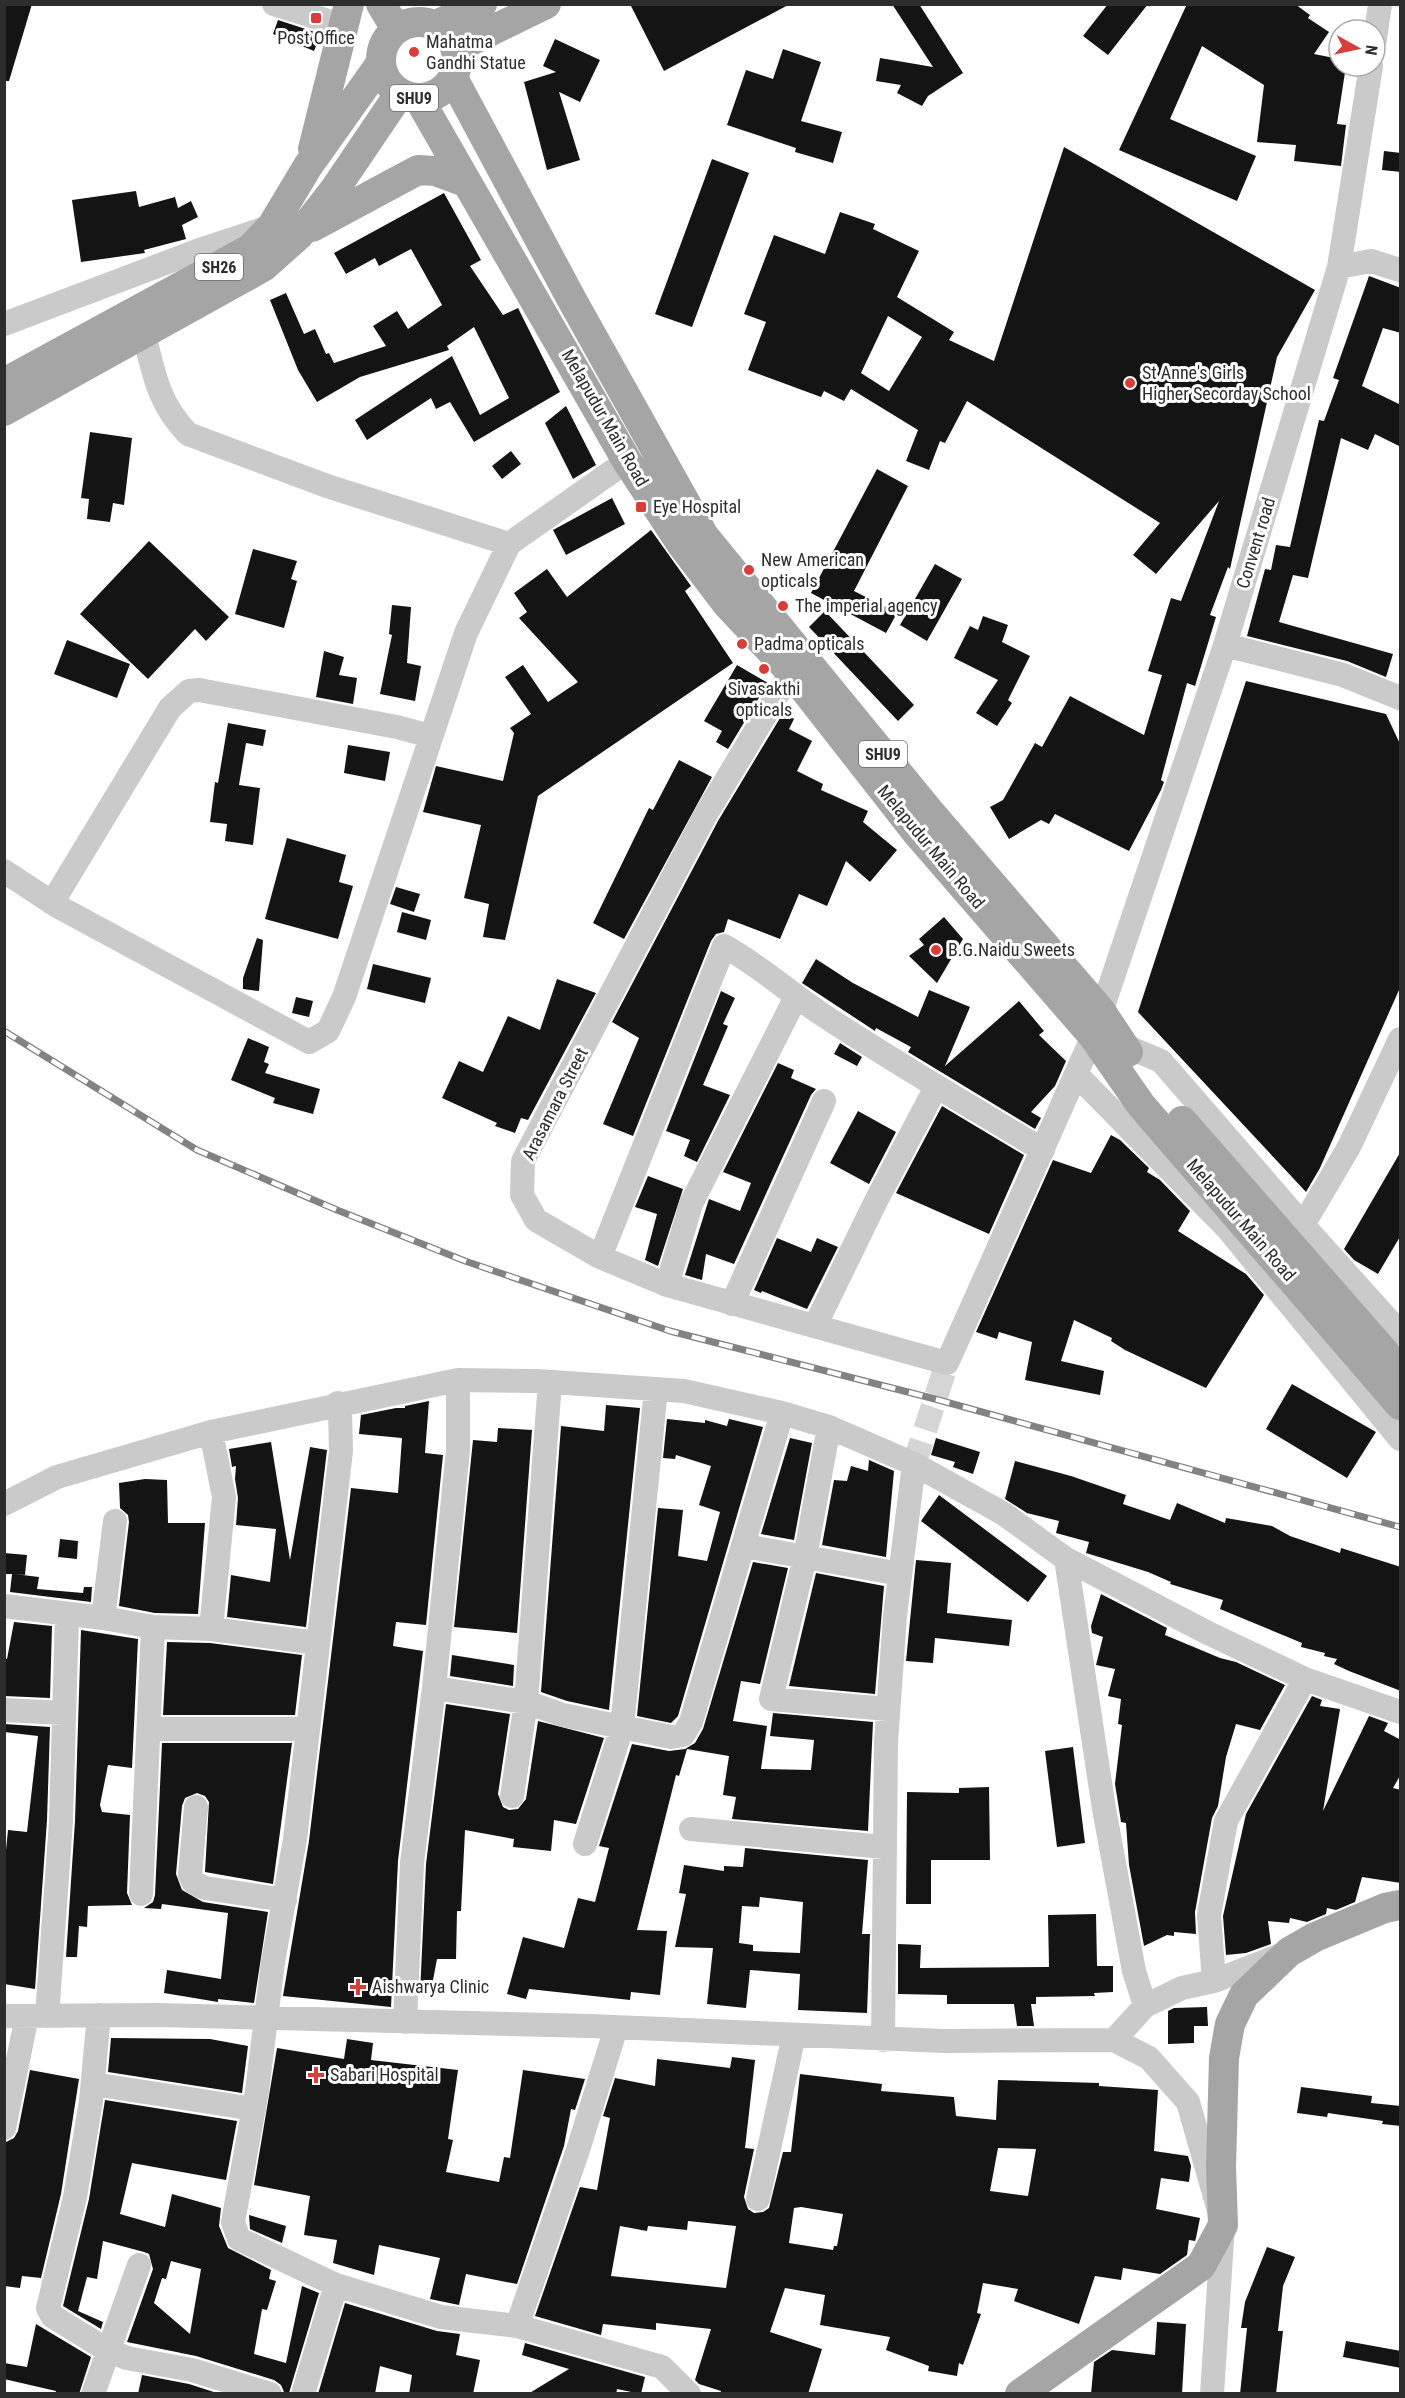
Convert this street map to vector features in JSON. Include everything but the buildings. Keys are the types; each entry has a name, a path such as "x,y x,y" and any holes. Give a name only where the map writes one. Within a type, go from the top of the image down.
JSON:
{"main road":[{"path":"425,17 482,4"},
{"path":"425,17 452,39 456,48 546,4"},
{"path":"308,166 346,15"},
{"name":"SHU9","path":"425,17 405,24 389,17 382,50 381,63 384,75 409,96 438,93 453,78 457,68 456,48"},
{"name":"SH26","path":"4,411 263,267 286,230 308,166 381,63"},
{"name":"Melapudur Main Road","path":"453,78 572,300 704,536 929,811 1097,1023 1141,1105 1401,1405"},
{"name":"SH26","path":"4,382 286,230 335,189 409,96"},
{"name":"Melapudur Main Road","path":"409,96 535,297 627,461 682,545 721,595 791,672 917,833 1097,1023 1123,1045 1155,1090 1401,1370"},
{"path":"286,230 418,170 435,171 465,182"},
{"path":"1020,2394 1201,2266 1223,2225 1221,2166 1224,2058 1230,2024 1244,1995 1289,1952 1315,1937 1385,1908 1401,1905"}],"street":[{"path":"274,4 346,15"},
{"name":"Convent road","path":"947,1363 1097,1023 1225,645 1339,267 1369,78"},
{"path":"4,324 197,251 286,230"},
{"path":"1339,267 1371,261 1401,270"},
{"path":"144,334 159,393 173,418 188,434 327,486 509,544"},
{"path":"4,871 52,903 309,1042 328,1031 334,1021 466,633 509,544 627,461"},
{"path":"1225,645 1343,675 1401,698"},
{"name":"Arasamara Street","path":"791,672 706,814 523,1161 522,1195 536,1220 600,1257 667,1285 815,1326 848,1338 947,1363"},
{"path":"52,903 170,708 189,691 211,692 397,727 430,736"},
{"path":"600,1257 724,946 742,956 796,997 936,1088 1042,1150"},
{"path":"667,1285 691,1204 796,997"},
{"path":"1303,1225 1349,1147 1401,1039"},
{"path":"1123,1045 1161,1061 1303,1225 1401,1333"},
{"path":"1076,1074 1227,1228 1401,1439"},
{"path":"815,1326 876,1201 936,1088"},
{"path":"732,1304 824,1101"},
{"path":"405,2022 412,1863 434,1688 458,1450 458,1380"},
{"path":"4,1504 57,1477 210,1432 338,1403 458,1380 550,1382 684,1391 782,1413 829,1427 914,1464 1004,1514 1066,1560 1208,1634 1305,1679 1401,1712"},
{"path":"512,1796 526,1702 550,1382"},
{"path":"585,1844 622,1727 656,1389"},
{"path":"338,1403 341,1451 295,1839 273,1962 254,2109 233,2222 235,2232 239,2239 336,2285 441,2318 517,2326 662,2367 689,2394"},
{"path":"434,1688 526,1702 563,1715 671,1737 682,1735 691,1722 782,1413"},
{"path":"829,1427 805,1557 771,1699 888,1709"},
{"path":"210,1432 224,1497 212,1629"},
{"path":"883,2040 884,1847 888,1709 900,1574 914,1464"},
{"path":"103,1618 115,1521"},
{"path":"744,1546 900,1574"},
{"path":"1066,1560 1104,1809 1134,1971 1146,2006"},
{"path":"4,1606 103,1618 153,1627 212,1629 317,1643"},
{"path":"4,2128 62,1821 67,1615"},
{"path":"141,1894 153,1627"},
{"path":"1214,1981 1209,1916 1227,1821 1305,1679"},
{"path":"4,1710 64,1713"},
{"path":"149,1729 307,1729"},
{"path":"196,1808 190,1875 194,1883 205,1888 285,1900"},
{"path":"691,1829 884,1847"},
{"path":"1114,2040 1146,2006 1182,1988 1214,1981 1289,1952"},
{"path":"99,2015 93,2084 75,2197 48,2308 52,2316 107,2350 127,2358 192,2370 270,2394"},
{"path":"26,2016 267,2018 616,2028 883,2040 1114,2040 1149,2058 1188,2102 1223,2225 1212,2394"},
{"path":"517,2326 578,2150 616,2028"},
{"path":"758,2199 794,2035"},
{"path":"93,2084 254,2109"},
{"path":"93,2394 139,2265"},
{"path":"303,2394 336,2285"}],"tunnel":[{"path":"914,1464 947,1363"}],"railway":[{"path":"4,1031 197,1150 337,1210 465,1261 670,1331 935,1399 1400,1527"}],"place":[{"name":"Post Office","path":"316,18"},
{"name":"Mahatma Gandhi Statue","path":"414,52"},
{"name":"St Anne's Girls Higher Secorday School","path":"1130,383"},
{"name":"Eye Hospital","path":"641,507"},
{"name":"New American opticals","path":"749,570"},
{"name":"The imperial agency","path":"783,606"},
{"name":"Padma opticals","path":"742,644"},
{"name":"Sivasakthi opticals","path":"764,669"},
{"name":"B.G.Naidu Sweets","path":"936,950"},
{"name":"Aishwarya Clinic","path":"358,1987"},
{"name":"Sabari Hospital","path":"316,2075"}]}
